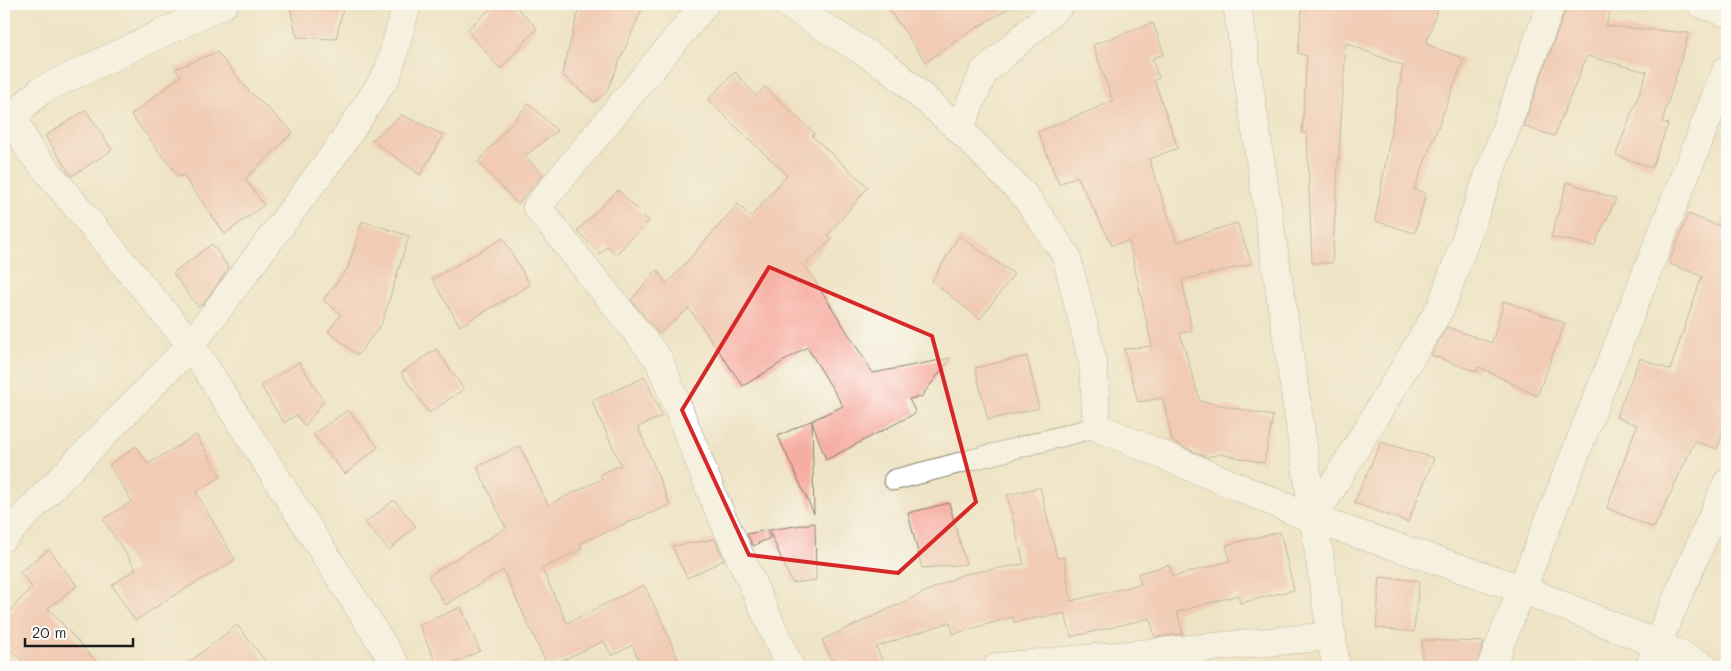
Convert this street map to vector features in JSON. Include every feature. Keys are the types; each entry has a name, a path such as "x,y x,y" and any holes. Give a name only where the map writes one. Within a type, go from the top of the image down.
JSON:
{"street":[{"path":"224,4 40,91 13,116 28,148 191,345 397,667"},
{"path":"4,537 191,345 341,145 388,73 407,4"},
{"path":"705,4 537,207 659,360 714,499 790,667"},
{"path":"787,4 887,66 959,128 1025,196 1066,255 1093,363 1097,427 1313,519 1522,589 1653,656 1704,667"},
{"path":"959,128 984,72 1061,4"},
{"path":"1236,4 1336,667"},
{"path":"1313,519 1440,307 1551,4"},
{"path":"1701,4 1727,13"},
{"path":"1491,667 1727,69"},
{"path":"1653,656 1727,483"},
{"path":"997,667 1332,636"}],"lane":[{"path":"894,480 1097,427"}],"highlighted area":[{"path":"769,267 932,336 976,502 898,573 749,555 682,410"}],"building":[{"path":"289,4 344,4 336,39 297,37"},
{"path":"496,4 513,4 537,28 500,69 467,30"},
{"path":"580,4 644,4 606,93 594,102 562,75"},
{"path":"885,4 1016,4 966,34 926,62"},
{"path":"1307,4 1439,4 1426,44 1464,59 1414,190 1426,193 1415,233 1375,221 1403,66 1346,43 1332,263 1312,263 1307,134 1302,133 1307,56 1298,53 1302,9 1306,10"},
{"path":"1566,4 1612,4 1606,26 1689,33 1662,122 1668,124 1652,168 1616,155 1647,72 1587,56 1554,136 1523,126 1566,9"},
{"path":"1153,23 1164,54 1152,58 1159,78 1154,80 1178,148 1149,159 1177,242 1237,223 1252,264 1182,280 1192,331 1180,333 1200,401 1273,416 1264,463 1221,454 1207,457 1181,446 1172,441 1163,398 1138,402 1124,349 1152,346 1129,241 1112,245 1077,176 1059,184 1038,132 1113,101 1093,45"},
{"path":"217,52 249,91 293,132 245,179 264,205 225,234 183,175 179,177 131,115 181,76 175,69"},
{"path":"735,72 756,96 765,87 815,134 812,136 868,187 828,235 832,239 805,265 873,373 951,358 921,397 909,399 916,413 826,460 812,421 814,514 778,436 843,406 807,347 743,386 689,308 659,334 631,300 657,270 667,284 738,204 751,217 787,175 708,100"},
{"path":"529,103 557,131 525,156 543,175 518,204 478,162"},
{"path":"86,110 112,150 72,176 45,136"},
{"path":"402,115 444,135 420,175 372,140"},
{"path":"1567,182 1616,199 1594,246 1551,237"},
{"path":"618,190 649,221 616,254 607,246 600,254 577,231"},
{"path":"1688,214 1719,226 1723,216 1727,217 1727,423 1717,449 1695,441 1654,528 1607,508 1637,425 1616,417 1640,358 1670,370 1702,276 1669,264"},
{"path":"362,221 409,236 382,323 358,355 328,332 341,314 323,300 348,268"},
{"path":"959,236 1014,274 980,319 932,281"},
{"path":"503,238 530,285 460,326 432,279"},
{"path":"212,244 229,268 203,304 198,307 173,273"},
{"path":"1504,301 1565,323 1537,396 1479,367 1477,372 1431,355 1447,327 1492,343"},
{"path":"436,349 464,389 429,413 401,373"},
{"path":"1027,356 1039,408 988,420 975,368"},
{"path":"299,362 324,401 305,426 296,415 284,423 261,386"},
{"path":"645,377 662,416 638,427 670,505 580,543 582,549 542,569 567,623 644,585 661,619 681,667 642,667 632,645 612,656 604,641 548,667 503,570 445,605 428,576 506,528 477,467 520,446 548,505 602,479 600,474 621,465 592,401"},
{"path":"348,410 378,447 345,474 313,434"},
{"path":"196,435 221,477 196,492 235,560 135,621 112,585 136,569 103,519 132,501 109,465 136,446 148,464"},
{"path":"1381,442 1434,458 1408,522 1354,503"},
{"path":"1040,487 1057,558 1064,557 1071,601 1141,584 1138,573 1169,565 1172,577 1230,561 1226,545 1280,532 1294,590 1240,603 1238,595 1177,612 1183,634 1155,637 1150,618 1071,637 1065,613 1014,622 1013,617 953,634 950,622 876,647 885,667 835,667 822,640 964,574 1024,564 1007,495"},
{"path":"394,500 416,526 389,550 365,523"},
{"path":"949,503 966,564 922,568 908,513"},
{"path":"815,523 816,580 792,583 769,530"},
{"path":"767,530 770,538 753,546 747,534"},
{"path":"715,539 724,560 687,578 672,546"},
{"path":"49,549 77,586 48,608 101,667 29,667 4,644 4,618 32,587 20,572"},
{"path":"1380,577 1419,581 1414,632 1376,628"},
{"path":"461,607 480,651 445,667 438,667 419,625"},
{"path":"237,625 270,667 183,667"},
{"path":"1422,640 1484,642 1476,667 1422,667"}]}
